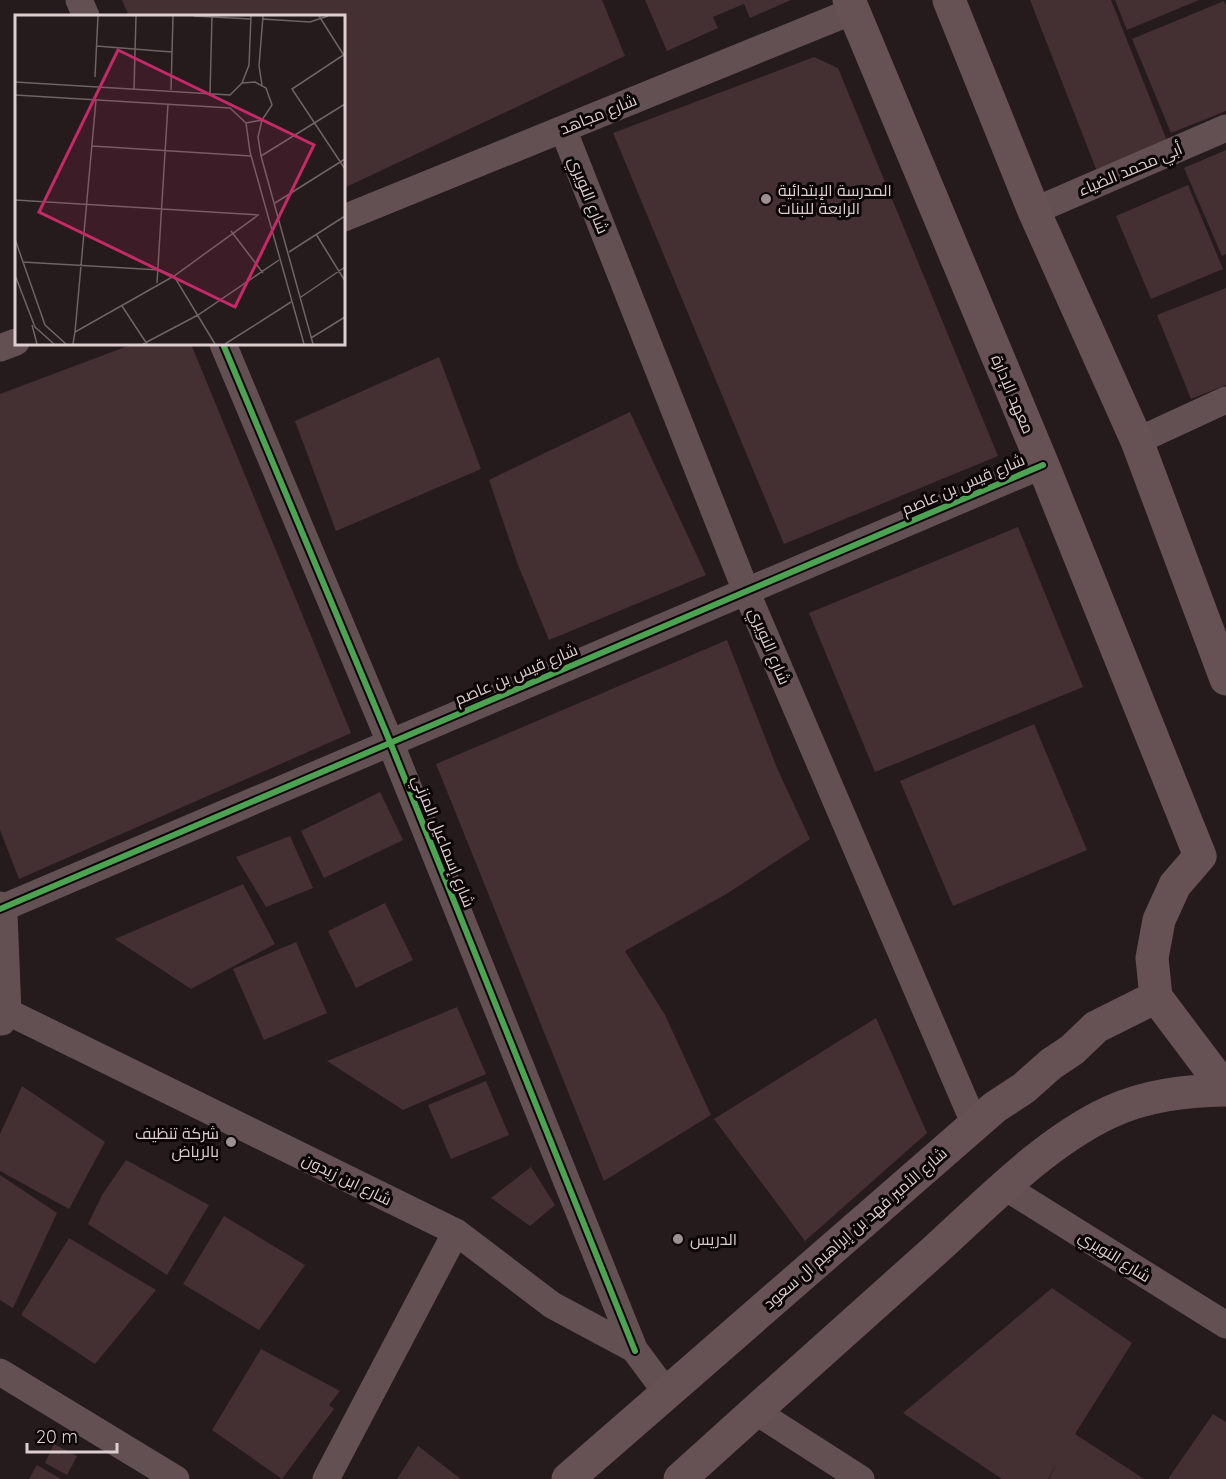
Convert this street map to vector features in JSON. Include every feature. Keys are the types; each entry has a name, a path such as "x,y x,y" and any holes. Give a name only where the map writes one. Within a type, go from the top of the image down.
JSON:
{"main road":[{"path":"953,3 1034,211 1137,441 1226,679"},
{"name":"معهد الإدارة","path":"851,5 1043,465 1200,856 1175,885 1159,920 1152,958 1156,997"},
{"path":"1156,997 1226,1090"},
{"name":"شارع الأمير فهد بن إبراهيم ال سعود","path":"568,1479 975,1125 1072,1050 1096,1027 1156,997"},
{"path":"680,1479 1005,1187 1077,1131 1110,1112 1148,1098 1186,1091 1226,1090"}],"street":[{"path":"80,0 86,15"},
{"name":"شارع مجاهد","path":"345,218 562,129 851,5"},
{"name":"أبي محمد الضياء","path":"1034,211 1226,128"},
{"name":"شارع النويري","path":"562,129 746,591 975,1125"},
{"path":"0,348 15,342"},
{"name":"شارع إسماعيل المزني","path":"223,345 390,742 635,1351"},
{"path":"1137,441 1226,400"},
{"name":"شارع قيس بن عاصم","path":"0,907 1043,465"},
{"path":"0,907 4,914 3,1014"},
{"name":"شارع ابن زيدون","path":"3,1014 456,1232 552,1305 635,1351 666,1392"},
{"name":"شارع النويري","path":"1005,1187 1226,1326"},
{"path":"326,1479 456,1232"},
{"path":"0,1372 176,1479"},
{"path":"755,1412 861,1479"}],"building":[{"path":"122,0 602,0 625,56 345,188 345,15 129,15"},
{"path":"645,0 791,0 750,18 744,4 713,17 718,28 667,51"},
{"path":"1030,0 1111,0 1169,146 1098,174"},
{"path":"1115,0 1199,0 1127,30"},
{"path":"1224,1 1226,6 1226,111 1171,133 1132,39"},
{"path":"814,57 838,68 998,456 784,544 613,133"},
{"path":"1226,150 1226,254 1222,256 1184,168"},
{"path":"1188,185 1223,269 1151,299 1116,216"},
{"path":"1226,288 1226,385 1191,399 1157,315"},
{"path":"130,345 191,345 351,733 19,879 0,830 0,394"},
{"path":"439,357 481,469 336,531 295,421"},
{"path":"630,412 706,575 549,640 518,565 489,480"},
{"path":"1018,527 1083,687 875,772 809,613"},
{"path":"727,640 777,768 810,839 728,893 625,951 665,1015 711,1115 604,1181 436,764"},
{"path":"1034,724 1087,850 953,906 900,781"},
{"path":"380,792 403,840 324,878 301,831"},
{"path":"290,836 313,888 266,907 236,857"},
{"path":"243,884 275,944 191,989 115,939"},
{"path":"385,903 413,960 356,988 328,931"},
{"path":"296,942 327,1013 264,1040 233,969"},
{"path":"457,1007 486,1074 403,1110 327,1061"},
{"path":"876,1018 927,1133 805,1241 714,1119"},
{"path":"486,1081 509,1135 451,1159 428,1105"},
{"path":"22,1086 105,1142 69,1209 0,1171 0,1134"},
{"path":"126,1160 209,1205 167,1275 88,1224 102,1195"},
{"path":"531,1167 555,1205 530,1226 491,1198"},
{"path":"0,1175 57,1213 13,1308 0,1300"},
{"path":"224,1216 305,1265 259,1330 183,1284"},
{"path":"69,1238 156,1290 95,1364 21,1315"},
{"path":"1052,1288 1132,1343 1075,1434 1144,1479 1049,1479 1057,1463 1048,1479 1002,1479 903,1413"},
{"path":"261,1349 340,1391 329,1405 334,1409 282,1479 212,1430"},
{"path":"1213,1414 1226,1422 1226,1479 1168,1479"},
{"path":"54,1444 77,1456 67,1475 45,1463"},
{"path":"418,1446 461,1479 397,1479"},
{"path":"37,1465 61,1479 29,1479"}],"cycle path":[{"path":"223,345 390,742 635,1351"},
{"path":"0,909 1043,465"}],"place":[{"name":"المدرسة الإبتدائية الرابعة للبنات","path":"766,199"},
{"name":"شركة تنظيف بالرياض","path":"231,1142"},
{"name":"الدريس","path":"678,1239"}]}
